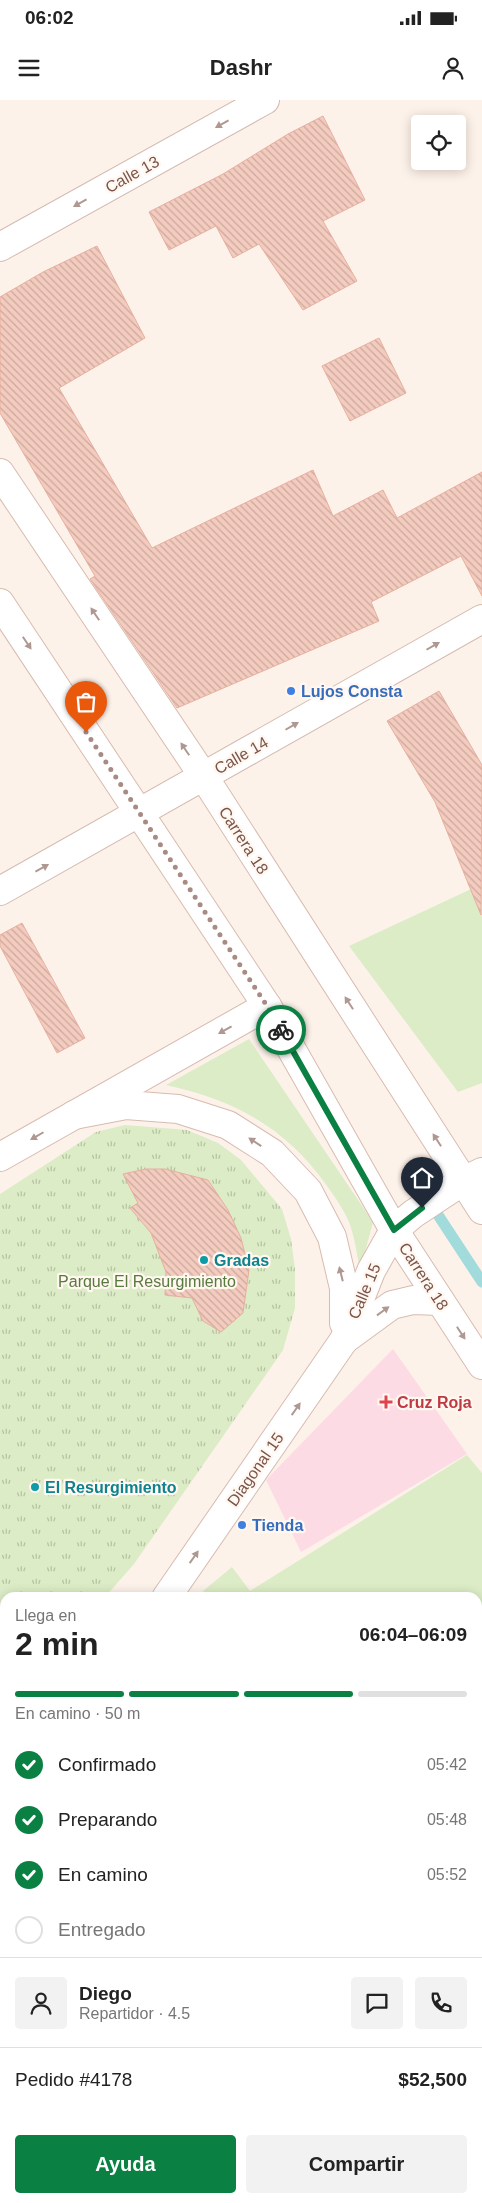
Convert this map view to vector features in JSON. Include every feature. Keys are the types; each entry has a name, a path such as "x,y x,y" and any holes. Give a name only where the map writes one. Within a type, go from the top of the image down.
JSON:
{"street":[{"name":"Calle 13","path":"0,247 265,100"},
{"name":"Carrera 18","path":"0,473 201,778 473,1176 482,1210"},
{"name":"Carrera 18","path":"0,602 144,811 267,1006 394,1230 482,1365"},
{"name":"Calle 14","path":"0,892 482,619"},
{"path":"0,1157 267,1006"},
{"path":"74,1115 126,1105 178,1109 228,1125 272,1153 308,1191 332,1237 344,1288 344,1340"},
{"name":"Calle 15","path":"344,1340 370,1271 394,1230 413,1214 473,1176"},
{"path":"344,1340 392,1305 413,1300 440,1301"},
{"name":"Diagonal 15","path":"170,1592 344,1340"}],"shaded area":[{"name":"Cruz Roja","path":"393,1349 467,1454 301,1552 266,1480"}],"green space":[{"path":"482,884 482,1083 458,1092 349,946"},
{"path":"249,1039 373,1222 360,1271 353,1234 345,1213 327,1186 294,1148 257,1119 236,1108 191,1091 166,1085"},
{"name":"Parque El Resurgimiento","path":"125,1125 187,1130 218,1143 241,1160 282,1209 291,1239 295,1269 295,1308 283,1350 134,1564 109,1592 0,1592 0,1194 96,1132"},
{"path":"467,1455 482,1473 482,1592 203,1591 232,1567 250,1591"}],"building":[{"path":"323,116 365,200 323,221 357,281 303,310 259,244 233,258 216,226 169,250 149,212 223,174 288,134"},
{"path":"97,246 145,338 59,388 152,548 313,470 333,516 383,490 397,518 482,472 482,596 461,556 371,602 379,621 177,708 90,579 95,576 0,413 0,297 43,272"},
{"path":"379,338 406,393 350,421 322,366"},
{"path":"439,691 482,765 481,915 435,802 387,721"},
{"path":"22,923 85,1038 57,1053 0,946 0,935"},
{"name":"Gradas","path":"146,1169 165,1169 208,1180 228,1210 241,1238 249,1270 243,1313 221,1332 203,1321 192,1298 165,1295 166,1272 151,1233 130,1208 138,1203 123,1174"}],"waterway":[{"path":"421,1189 482,1282"}],"way so far":[{"path":"86,732 281,1030"}],"place":[{"name":"Lujos Consta","path":"291,691"},
{"name":"Gradas","path":"204,1260"},
{"name":"Cruz Roja","path":"386,1402"},
{"name":"El Resurgimiento","path":"35,1487"},
{"name":"Tienda","path":"242,1525"}],"route":[{"path":"281,1030 394,1230 422,1208"}]}
